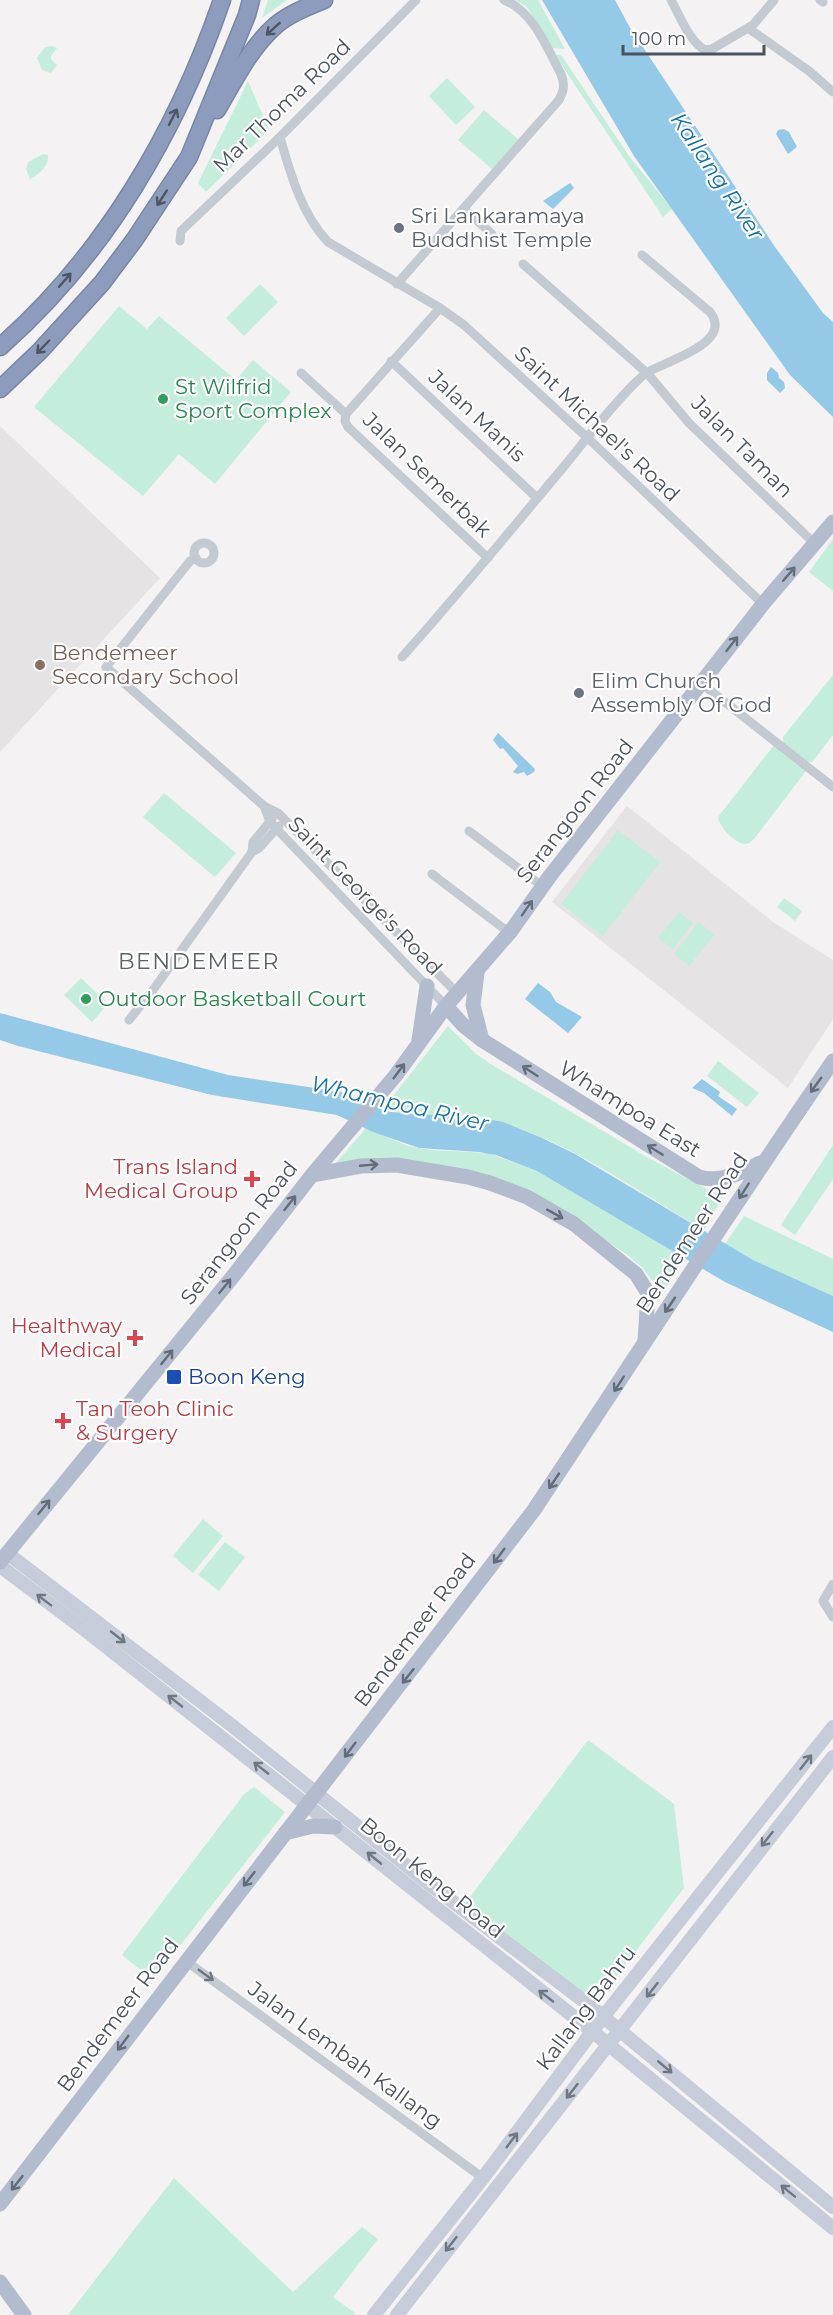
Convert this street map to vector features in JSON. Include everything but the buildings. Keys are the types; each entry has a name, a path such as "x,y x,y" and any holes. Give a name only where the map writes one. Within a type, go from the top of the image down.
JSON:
{"highway":[{"path":"0,347 26,324 93,246 147,169 186,92 222,0"},
{"path":"189,157 251,0"},
{"path":"0,389 40,351 102,283 135,239 260,42 275,26 291,15 324,0"}],"main road":[{"name":"Serangoon Road","path":"2,1557 396,1075 446,1006 511,931 542,886 763,604 833,522"},
{"path":"478,970 473,1005 482,1040"},
{"path":"419,1043 427,986"},
{"name":"Whampoa East","path":"446,1006 463,1025 482,1040 699,1177 721,1178 763,1162"},
{"name":"Bendemeer Road","path":"0,2204 534,1510 763,1162 833,1061"},
{"path":"312,1175 361,1166 397,1165 468,1177 527,1197 574,1224 636,1274 648,1293 645,1344"},
{"name":"Boon Keng Road","path":"2,1557 312,1799 432,1886 620,2030 833,2207"},
{"name":"Kallang Bahru","path":"374,2315 483,2178 603,2017 833,1727"},
{"name":"Kallang Bahru","path":"397,2315 833,1757"},
{"name":"Boon Keng Road","path":"312,1799 336,1827 833,2228"},
{"path":"285,1833 313,1826 336,1827"},
{"path":"0,2282 24,2315"}],"street":[{"name":"Mar Thoma Road","path":"180,242 182,231 280,137 416,0"},
{"path":"397,284 559,100 564,87 561,74 527,15 504,0"},
{"path":"671,0 699,47 705,50 712,49 757,22 774,0"},
{"path":"748,28 809,71 833,92"},
{"name":"Saint Michael's Road","path":"280,137 300,194 318,231 328,242 440,308 464,325 587,437 763,604"},
{"path":"464,209 492,234"},
{"path":"402,657 488,558 587,437 647,373 698,348 713,333 715,322 710,312 642,255"},
{"name":"Jalan Taman","path":"523,264 647,373 689,423 814,544"},
{"name":"Jalan Semerbak","path":"440,308 346,414 345,421 348,427 488,558"},
{"name":"Jalan Manis","path":"392,361 537,498"},
{"path":"302,373 346,414"},
{"name":"Saint George's Road","path":"196,558 190,561 106,668 264,806 282,816 457,993"},
{"path":"702,684 833,787"},
{"name":"Saint George's Road","path":"264,806 274,825 446,1006"},
{"path":"252,852 253,842 282,816"},
{"path":"129,1020 252,852 266,841 274,825"},
{"path":"469,831 542,886"},
{"path":"266,841 290,842"},
{"path":"432,874 503,928 511,931"},
{"path":"833,1584 823,1601 833,1617"},
{"name":"Jalan Lembah Kallang","path":"186,1961 483,2178"}],"shaded area":[{"name":"Bendemeer Secondary School","path":"0,426 160,578 0,752"},
{"path":"627,806 773,922 833,960 833,1019 788,1088 552,902"}],"green space":[{"path":"268,0 287,0 262,18"},
{"path":"515,0 538,0 565,49 552,48 527,7"},
{"path":"45,47 57,48 51,59 57,65 51,73 42,70 37,58"},
{"path":"555,55 561,55 629,156 672,209 663,217"},
{"path":"447,78 475,107 456,125 429,96"},
{"path":"248,81 269,130 206,192 198,183"},
{"path":"484,110 519,140 493,170 458,140"},
{"path":"43,154 48,155 45,166 30,179 26,169 28,162"},
{"path":"260,284 278,302 244,336 226,318"},
{"name":"St Wilfrid Sport Complex","path":"119,306 147,329 159,316 236,380 253,360 291,392 215,484 179,454 143,496 34,407"},
{"path":"833,539 833,591 809,572"},
{"path":"833,675 833,735 812,762 804,762 783,744 783,737"},
{"path":"774,745 806,771 754,839 745,844 741,843 724,829 718,817"},
{"path":"164,793 236,853 215,877 143,817"},
{"path":"618,830 660,862 603,936 561,904"},
{"path":"784,898 802,911 795,921 777,907"},
{"path":"679,912 693,923 673,949 658,938"},
{"path":"699,922 714,935 689,966 674,954"},
{"name":"Outdoor Basketball Court","path":"81,978 108,1004 92,1022 64,995"},
{"path":"448,1026 475,1053 489,1063 645,1156 714,1193 727,1189 704,1230 571,1151 515,1127 475,1117 408,1114 382,1110"},
{"path":"718,1061 759,1093 747,1107 707,1076"},
{"path":"366,1128 408,1146 430,1150 488,1153 537,1171 684,1257 662,1294 643,1268 626,1254 578,1222 503,1184 336,1163"},
{"path":"833,1145 833,1179 795,1235 781,1225"},
{"path":"744,1216 833,1259 833,1296 753,1260 725,1244"},
{"path":"203,1519 223,1536 193,1573 173,1556"},
{"path":"225,1542 245,1557 219,1591 198,1575"},
{"path":"588,1740 674,1804 684,1888 596,2003 464,1905"},
{"path":"254,1787 285,1812 153,1980 122,1955 244,1794"},
{"path":"174,2178 293,2292 362,2227 378,2239 333,2297 355,2313 354,2315 68,2315"}],"water":[{"name":"Kallang River","path":"542,0 615,0 629,26 775,247 823,313 833,322 833,417 790,375 634,156"},
{"path":"784,129 789,132 797,147 788,154 776,134 778,130"},
{"path":"570,183 574,188 553,209 543,201"},
{"path":"771,367 784,382 785,388 780,393 767,380 767,373"},
{"path":"498,733 535,769 534,772 527,776 524,772 517,774 513,772 518,766 493,740"},
{"path":"538,983 550,992 556,1002 582,1017 568,1033 525,999"},
{"name":"Whampoa River","path":"0,1013 228,1075 342,1092 390,1112 503,1122 575,1154 753,1260 833,1296 833,1332 725,1282 537,1171 496,1155 419,1148 373,1132 337,1115 212,1095 18,1046 0,1040"},
{"path":"702,1079 720,1092 718,1096 737,1109 732,1116 704,1093 692,1088"}],"place":[{"name":"Sri Lankaramaya Buddhist Temple","path":"399,228"},
{"name":"St Wilfrid Sport Complex","path":"163,399"},
{"name":"Bendemeer Secondary School","path":"40,665"},
{"name":"Elim Church Assembly Of God","path":"579,693"},
{"name":"Outdoor Basketball Court","path":"86,999"},
{"name":"Trans Island Medical Group","path":"252,1179"},
{"name":"Healthway Medical","path":"135,1338"},
{"name":"Boon Keng","path":"174,1377"},
{"name":"Tan Teoh Clinic & Surgery","path":"63,1421"}],"district":[{"name":"BENDEMEER","path":"199,961"}]}
